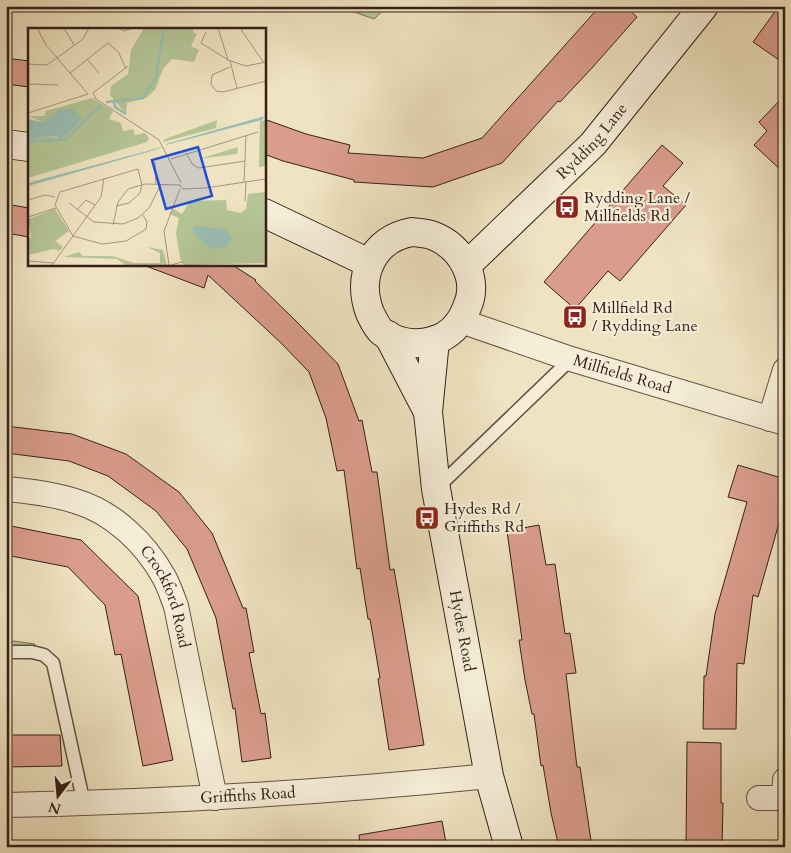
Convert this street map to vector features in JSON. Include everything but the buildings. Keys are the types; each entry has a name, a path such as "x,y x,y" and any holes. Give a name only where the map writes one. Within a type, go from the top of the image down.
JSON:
{"street":[{"name":"Rydding Lane","path":"467,265 593,144 704,6"},
{"path":"6,144 28,147"},
{"path":"265,213 369,263"},
{"name":"Hydes Road","path":"461,321 449,332 435,340 422,343 408,343 382,332 372,318 366,302 364,286 369,263 377,251 389,240 400,234 412,232 434,235 458,254 467,265"},
{"path":"461,321 470,300 467,265"},
{"name":"Millfields Road","path":"461,321 571,359 778,421"},
{"name":"Hydes Road","path":"388,335 428,412"},
{"name":"Hydes Road","path":"435,340 428,412 436,489 489,776 509,847"},
{"path":"778,421 785,370"},
{"name":"Crockford Road","path":"6,488 39,492 76,501 100,512 126,529 150,555 164,578 176,606 215,798"},
{"name":"Griffiths Road","path":"6,805 84,804 215,798 368,788 489,776"},
{"path":"759,798 784,798 785,780"}],"lane":[{"path":"436,489 571,359"},
{"path":"6,652 32,652 44,655 53,663 84,804"}],"green space":[{"path":"337,6 388,6 374,19"},
{"path":"6,640 35,644 34,647 6,647"}],"place":[{"name":"Rydding Lane / Millfields Rd","path":"567,207"},
{"name":"Millfield Rd / Rydding Lane","path":"575,317"},
{"name":"Hydes Rd / Griffiths Rd","path":"427,518"}]}
